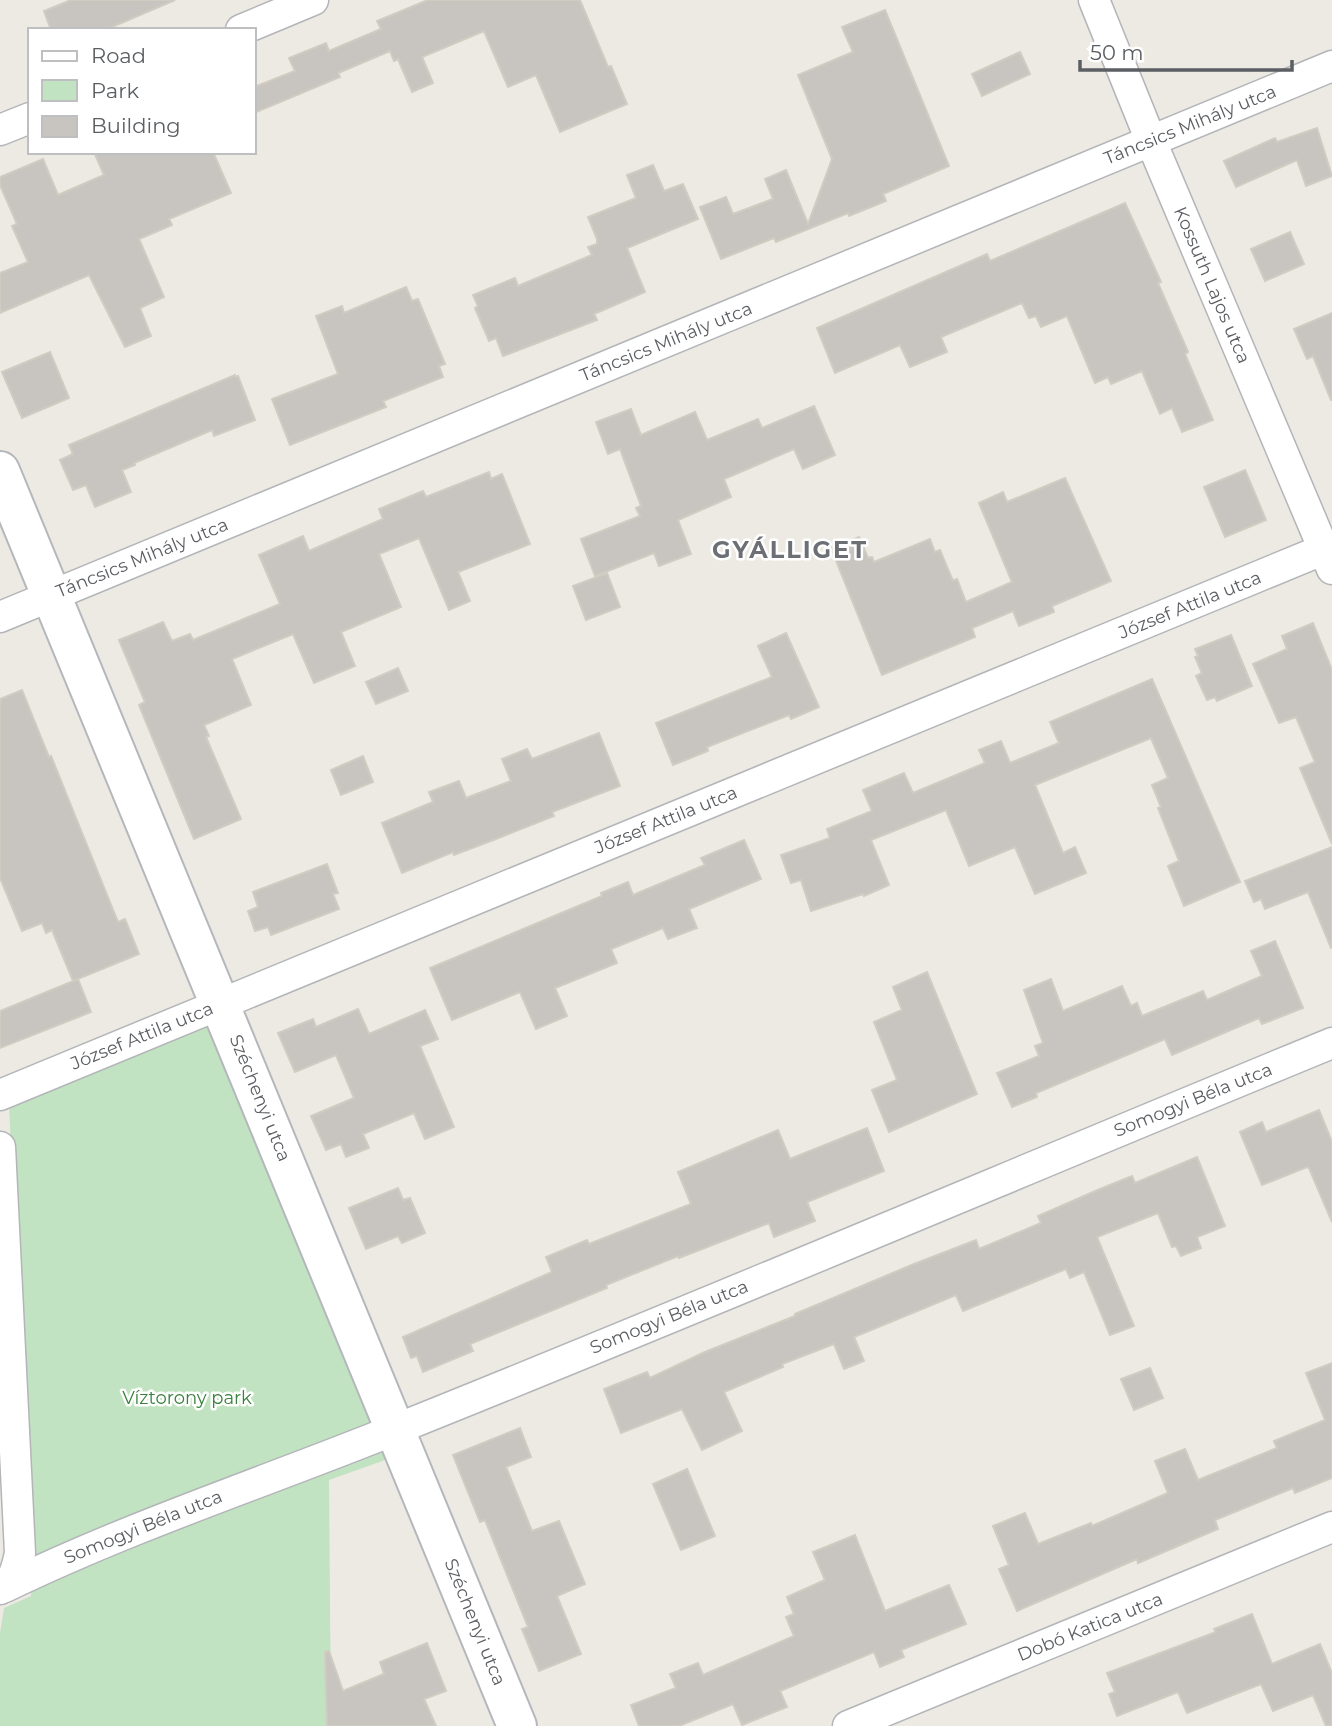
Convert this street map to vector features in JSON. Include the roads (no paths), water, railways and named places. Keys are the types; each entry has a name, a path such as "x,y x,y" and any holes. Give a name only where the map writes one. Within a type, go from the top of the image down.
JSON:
{"street":[{"path":"246,28 313,0"},
{"name":"Kossuth Lajos utca","path":"1094,0 1151,141 1329,555"},
{"name":"Táncsics Mihály utca","path":"0,617 1332,66"},
{"path":"0,130 28,119"},
{"name":"Széchenyi utca","path":"0,471 517,1726"},
{"name":"József Attila utca","path":"0,1095 1329,555"},
{"name":"Somogyi Béla utca","path":"7,1583 152,1522 396,1429 1332,1043"},
{"path":"0,1147 20,1553 7,1583"},
{"name":"Dobó Katica utca","path":"848,1726 1332,1527"}],"district":[{"name":"GYÁLLIGET","path":"790,549"}],"park label":[{"name":"Víztorony park","path":"187,1398"}]}
